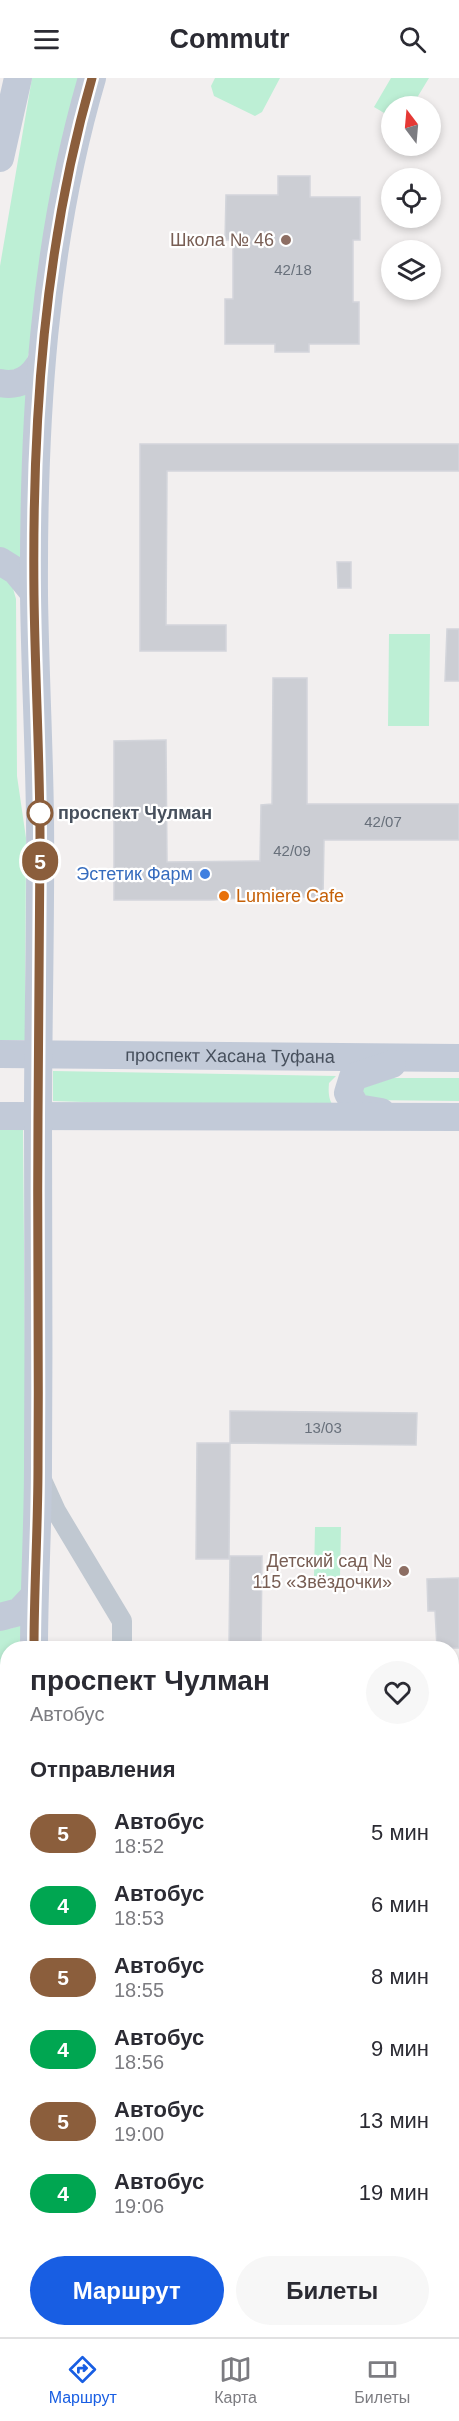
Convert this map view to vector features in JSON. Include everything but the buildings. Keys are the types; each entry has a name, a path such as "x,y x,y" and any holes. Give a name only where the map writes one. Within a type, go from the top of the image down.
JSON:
{"main road":[{"path":"0,158 18,78"},
{"path":"34,1641 38,1471 40,814 34,592 38,413 41,362 58,229 78,127 92,78"},
{"path":"0,383 20,382 33,376 41,362"},
{"path":"0,561 16,570 34,592"},
{"name":"проспект Хасана Туфана","path":"0,1054 459,1058"},
{"path":"412,1117 357,1108 348,1093 353,1077 413,1057"},
{"path":"0,1116 38,1114 459,1117"},
{"path":"0,1617 19,1612 34,1596"}],"street":[{"path":"38,1471 57,1511 122,1621 122,1641"}],"green space":[{"path":"32,78 82,78 39,316 25,367 4,372 0,369 0,266"},
{"path":"215,78 280,78 262,112 255,116 214,96 211,86"},
{"path":"391,78 429,78 418,96 381,96 381,111 374,107"},
{"path":"30,390 24,562 0,549 0,395"},
{"path":"0,574 12,585 16,599 17,776 26,838 25,1040 0,1040"},
{"path":"389,634 430,634 429,726 388,726"},
{"path":"53,1071 336,1076 329,1083 329,1091 330,1101 336,1110 53,1101"},
{"path":"375,1078 459,1078 459,1101 368,1100 362,1090 363,1085"},
{"path":"0,1129 23,1129 27,1582 23,1594 0,1606"},
{"path":"315,1527 341,1527 340,1577 314,1576"},
{"path":"25,1620 25,1641 0,1641 0,1630 13,1628"}],"bus line":[{"name":"5","path":"34,1641 38,1471 40,964 40,814 34,592 38,413 41,362 58,229 78,127 92,78"}],"place":[{"name":"Школа № 46","path":"286,240"},
{"name":"проспект Чулман","path":"40,813"},
{"name":"Эстетик Фарм","path":"205,874"},
{"name":"Lumiere Cafe","path":"224,896"},
{"name":"Детский сад № 115 «Звёздочки»","path":"404,1571"}]}
